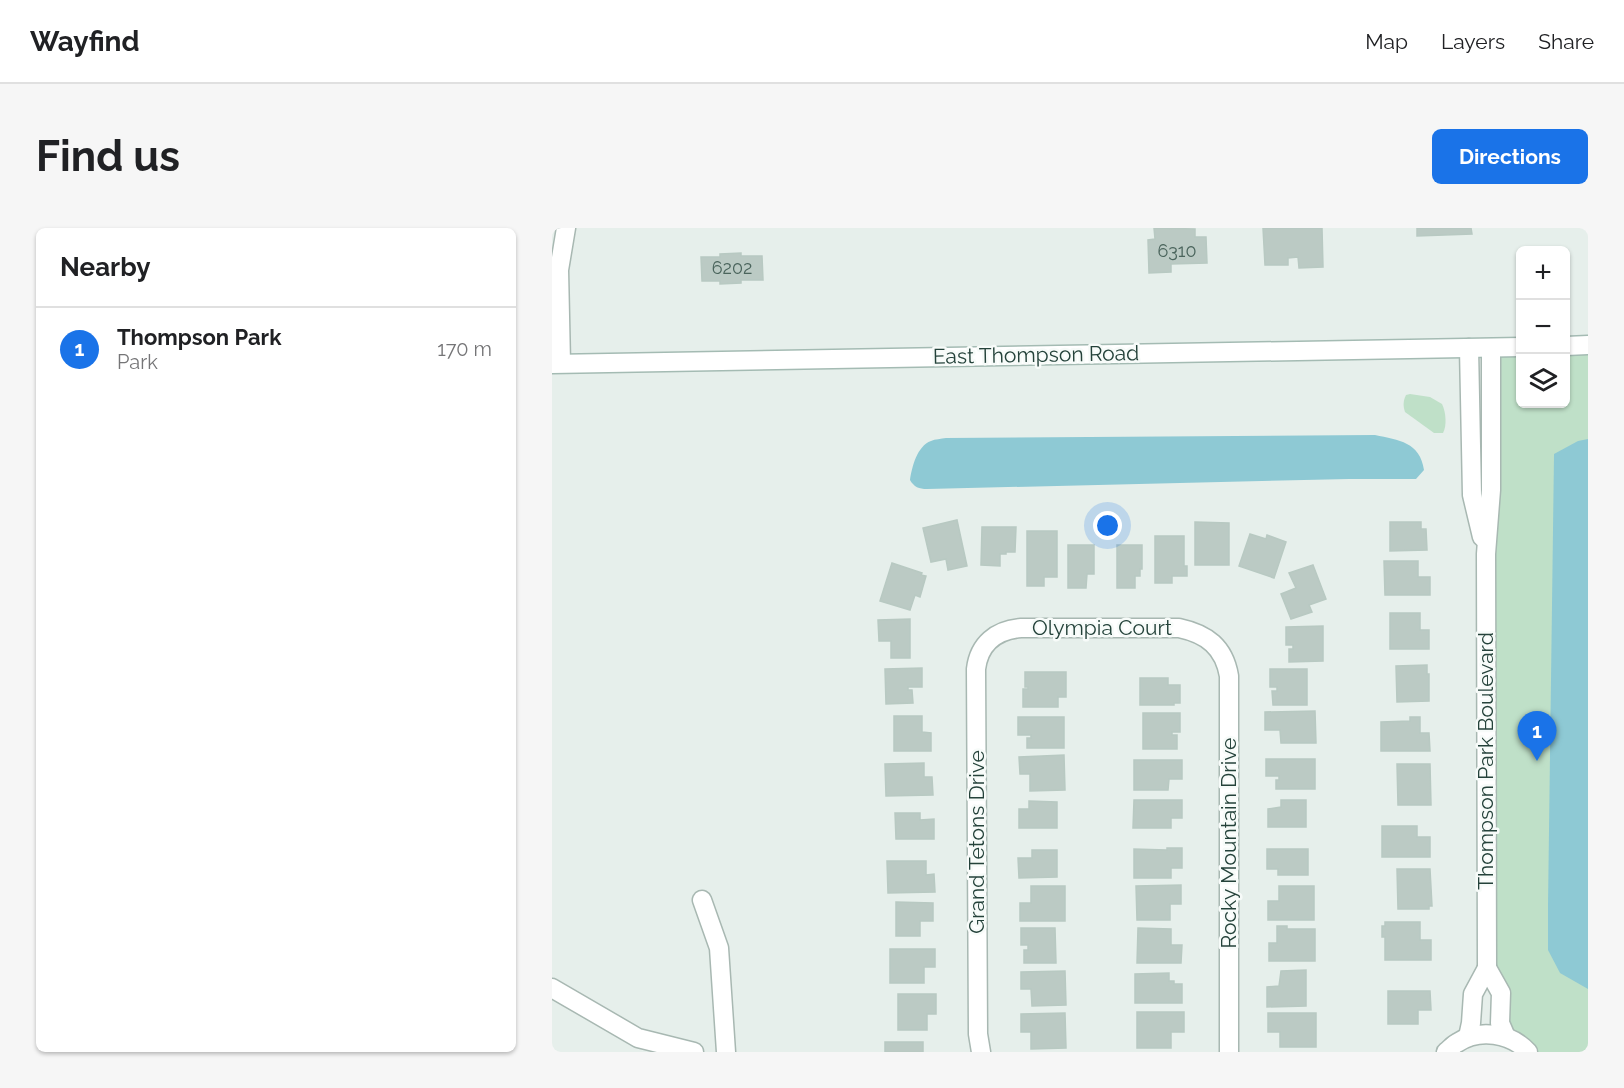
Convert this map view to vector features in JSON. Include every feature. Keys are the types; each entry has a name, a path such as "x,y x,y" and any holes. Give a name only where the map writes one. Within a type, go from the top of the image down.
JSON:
{"street":[{"path":"557,364 559,270 566,228"},
{"path":"1570,345 1588,345"},
{"name":"East Thompson Road","path":"557,364 1516,347"},
{"name":"Thompson Park Boulevard","path":"1469,348 1472,495 1486,554"},
{"name":"Thompson Park Boulevard","path":"1491,348 1491,490 1486,554 1487,968 1500,993 1500,1023 1506,1037"},
{"name":"Olympia Court","path":"992,637 1002,631 1021,628 1179,628 1198,633 1210,641"},
{"name":"Grand Tetons Drive","path":"981,1052 978,1034 976,669 981,650 992,637"},
{"name":"Rocky Mountain Drive","path":"1210,641 1225,659 1229,676 1229,1052"},
{"path":"702,900 719,948 726,1052"},
{"name":"Thompson Park Boulevard","path":"1468,1037 1473,994 1487,968"},
{"path":"552,988 638,1038 694,1052"},
{"path":"1446,1052 1457,1042 1468,1037 1487,1034 1506,1037 1517,1042 1528,1052"}],"green space":[{"path":"1570,345 1588,345 1588,1052 1528,1052 1517,1042 1487,968 1491,348 1516,347 1516,408 1570,408"},
{"path":"1410,394 1430,397 1442,404 1446,419 1443,433 1434,433 1405,412 1404,399"}],"water":[{"path":"1375,435 1400,441 1413,448 1422,461 1424,470 1416,479 927,489 917,487 910,480 914,463 922,447 933,440 946,438"},
{"path":"1588,439 1588,989 1560,973 1548,950 1548,905 1554,454 1578,441"}],"building":[{"path":"1154,228 1195,229 1195,237 1206,237 1207,263 1171,264 1171,272 1149,273 1148,240 1155,239"},
{"path":"1263,228 1322,228 1323,267 1299,268 1298,257 1288,258 1288,265 1265,265"},
{"path":"1417,228 1471,228 1472,234 1417,236"},
{"path":"741,253 741,256 762,256 763,280 741,280 741,283 720,284 720,281 702,281 701,257 720,257 720,254"},
{"path":"957,520 967,566 948,570 946,559 931,562 923,528"},
{"path":"1195,522 1229,523 1229,565 1195,565"},
{"path":"1390,522 1421,522 1421,529 1426,529 1427,550 1390,551"},
{"path":"982,527 1016,527 1015,552 1000,554 1000,566 981,565"},
{"path":"1027,531 1057,531 1057,577 1044,577 1044,586 1027,586"},
{"path":"1250,534 1266,539 1267,535 1286,542 1274,578 1239,566"},
{"path":"1155,536 1184,536 1184,566 1187,566 1187,576 1172,576 1172,583 1155,583"},
{"path":"1068,545 1094,545 1094,574 1087,574 1086,588 1068,588"},
{"path":"1117,545 1142,545 1142,569 1140,569 1140,576 1135,576 1135,588 1117,588"},
{"path":"1384,561 1418,561 1418,577 1430,577 1430,595 1385,595"},
{"path":"892,563 926,576 920,597 915,595 910,610 880,601"},
{"path":"1313,565 1326,599 1309,605 1312,612 1291,619 1281,594 1296,588 1289,573"},
{"path":"1390,613 1420,613 1420,630 1429,630 1429,649 1390,649"},
{"path":"910,619 910,658 891,658 891,641 879,641 878,620"},
{"path":"1323,626 1323,661 1289,662 1289,649 1293,649 1293,645 1286,645 1286,627"},
{"path":"1427,665 1429,701 1397,702 1396,666"},
{"path":"922,668 922,687 908,687 908,690 912,690 913,703 886,704 885,669"},
{"path":"1270,669 1307,669 1307,705 1273,705 1272,691 1277,691 1277,687 1270,687"},
{"path":"1025,672 1066,672 1066,697 1058,697 1058,707 1023,707 1023,689 1028,689 1025,687"},
{"path":"1140,678 1168,678 1168,685 1180,685 1180,703 1140,705"},
{"path":"1315,711 1316,743 1281,743 1280,730 1265,730 1265,712"},
{"path":"1143,713 1180,713 1180,732 1172,732 1172,735 1177,735 1177,749 1143,749"},
{"path":"894,716 922,716 922,732 931,733 931,751 894,751"},
{"path":"1018,717 1064,717 1064,748 1027,748 1027,738 1031,738 1031,735 1018,735"},
{"path":"1410,717 1420,717 1420,733 1429,733 1430,751 1381,751 1381,722 1410,721"},
{"path":"1064,755 1065,790 1030,791 1030,774 1020,774 1019,757"},
{"path":"1266,759 1315,759 1315,789 1276,789 1276,780 1279,780 1279,776 1266,776"},
{"path":"1134,760 1182,760 1182,779 1169,779 1168,790 1134,790"},
{"path":"924,763 924,777 932,777 933,795 886,796 885,764"},
{"path":"1397,764 1430,764 1431,805 1398,805"},
{"path":"1134,800 1182,800 1182,818 1171,818 1171,828 1133,828"},
{"path":"1281,800 1306,800 1306,827 1268,827 1268,809 1281,807"},
{"path":"1029,801 1057,802 1057,828 1019,828 1019,809 1029,809"},
{"path":"895,813 920,813 920,820 934,819 934,839 896,839"},
{"path":"1382,826 1417,826 1417,837 1430,837 1430,857 1382,857"},
{"path":"1167,848 1182,848 1182,868 1171,868 1171,878 1134,878 1134,849 1167,850"},
{"path":"1267,849 1308,849 1308,875 1278,875 1278,869 1267,869"},
{"path":"1032,850 1057,850 1057,877 1019,878 1018,858 1032,858"},
{"path":"887,861 926,861 926,875 934,874 935,892 888,893"},
{"path":"1397,869 1430,869 1432,906 1429,906 1429,909 1398,909"},
{"path":"1181,885 1181,904 1170,904 1170,920 1137,920 1136,886"},
{"path":"1031,886 1065,886 1065,921 1020,921 1020,903 1031,903"},
{"path":"1279,886 1314,886 1314,920 1268,920 1268,901 1279,901"},
{"path":"896,902 933,903 933,921 920,921 920,936 896,936"},
{"path":"1385,922 1420,922 1420,940 1431,940 1431,960 1385,960 1385,937 1382,937 1382,926 1385,926"},
{"path":"1277,926 1287,926 1287,929 1315,929 1315,961 1269,961 1269,943 1277,943"},
{"path":"1021,928 1055,928 1056,963 1024,963 1024,950 1028,950 1028,945 1021,945"},
{"path":"1138,928 1171,929 1171,945 1182,945 1181,963 1137,963"},
{"path":"890,949 935,949 935,967 924,967 924,983 890,983"},
{"path":"1306,970 1306,1006 1267,1007 1267,987 1279,986 1281,971"},
{"path":"1065,971 1066,1005 1032,1006 1031,989 1021,989 1021,972"},
{"path":"1169,973 1169,981 1182,984 1182,1003 1135,1003 1135,974"},
{"path":"1388,991 1430,991 1431,1010 1418,1010 1418,1024 1388,1024"},
{"path":"898,994 936,994 936,1014 927,1014 927,1030 898,1030"},
{"path":"1137,1012 1184,1012 1184,1032 1171,1032 1171,1048 1137,1048"},
{"path":"1065,1013 1066,1048 1031,1049 1031,1032 1021,1032 1021,1014"},
{"path":"1268,1013 1316,1013 1316,1047 1280,1047 1280,1032 1268,1032"},
{"path":"885,1042 923,1042 923,1052 885,1052"}],"place":[{"name":"Thompson Park","path":"1537,761"}]}
